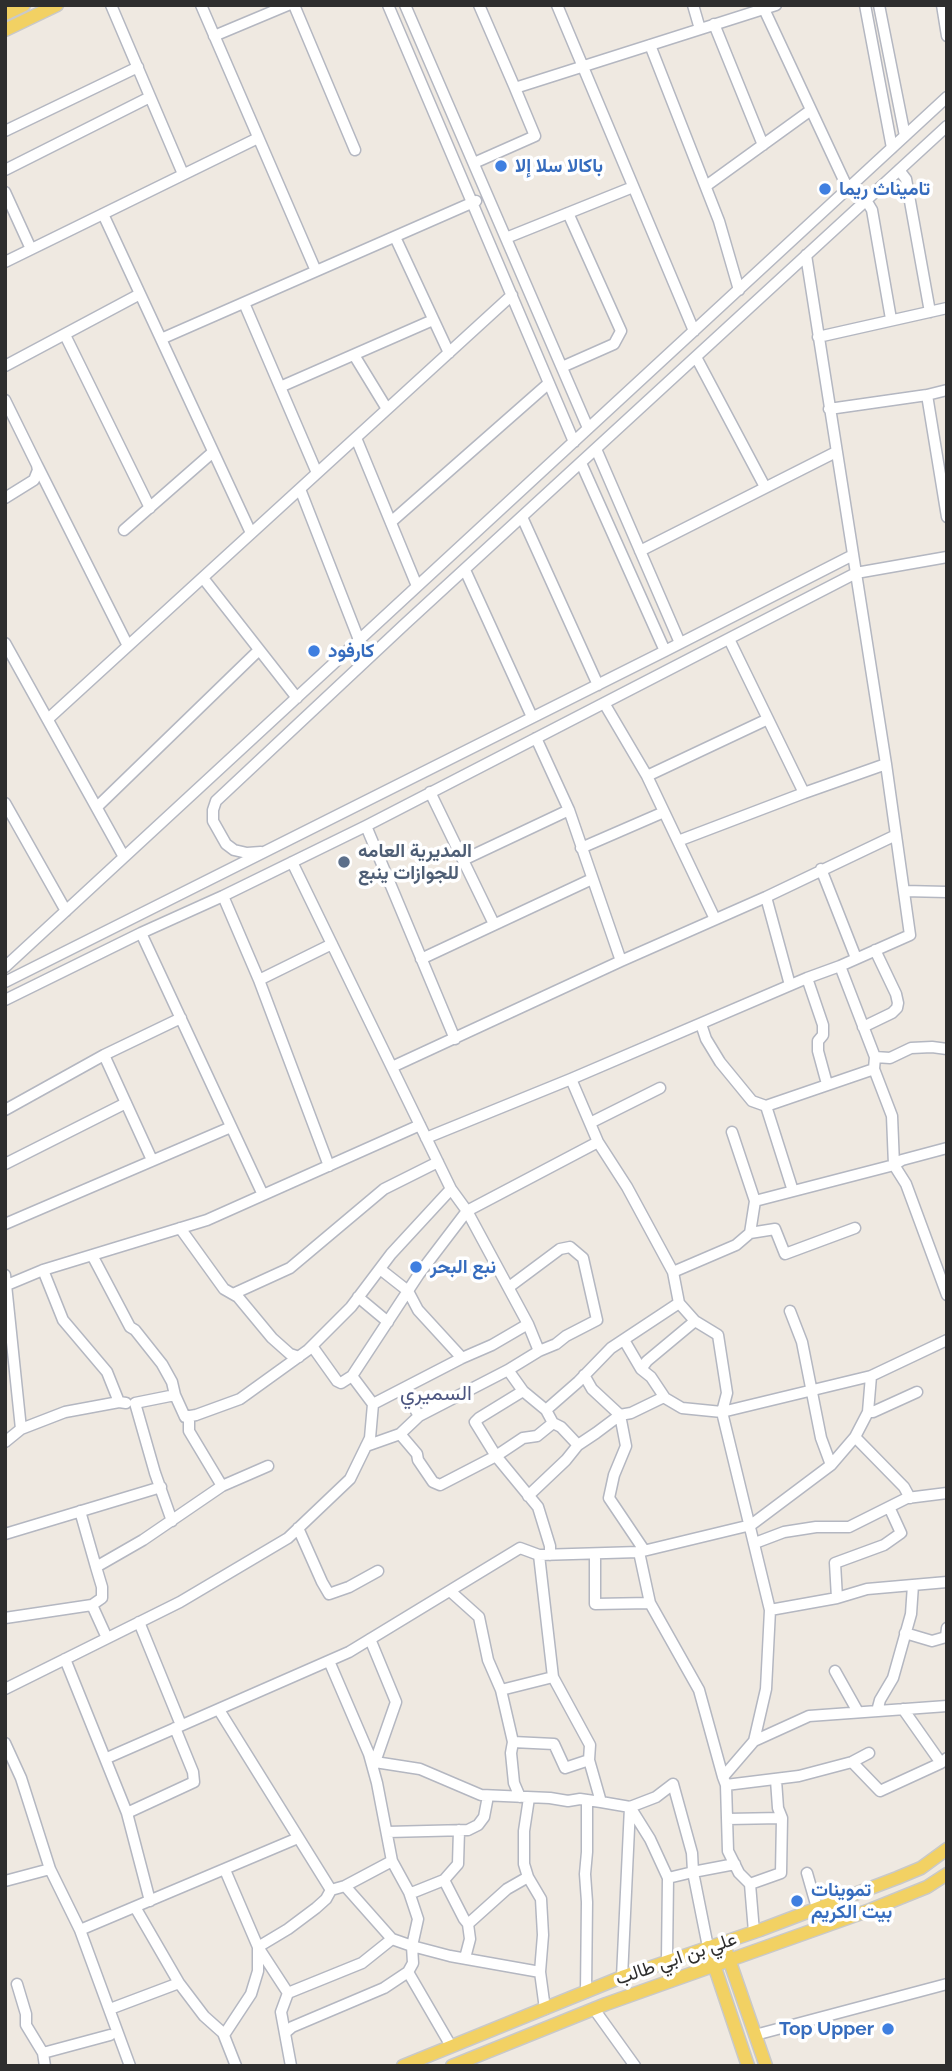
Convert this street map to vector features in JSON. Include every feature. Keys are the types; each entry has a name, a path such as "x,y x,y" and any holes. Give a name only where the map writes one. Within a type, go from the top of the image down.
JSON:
{"main road":[{"path":"5,15 24,5"},
{"path":"5,30 57,5"},
{"name":"علي بن ابي طالب","path":"402,2066 622,1976 754,1932 921,1868 947,1849"},
{"name":"علي بن ابي طالب","path":"452,2066 469,2063 594,2009 870,1910 927,1887 947,1874"},
{"path":"723,1942 766,2066"},
{"path":"708,1947 748,2066"}],"street":[{"path":"111,5 183,174"},
{"path":"201,5 316,271"},
{"path":"214,36 288,5"},
{"path":"294,5 355,150"},
{"path":"388,5 574,442"},
{"path":"405,5 588,428"},
{"path":"474,163 535,136 479,5"},
{"path":"557,5 694,331"},
{"path":"693,5 700,29"},
{"path":"515,88 776,5"},
{"path":"865,5 892,148"},
{"path":"879,5 905,136"},
{"path":"942,5 947,36"},
{"path":"764,9 848,189"},
{"path":"715,24 763,145"},
{"path":"650,44 719,221 739,289"},
{"path":"5,131 138,67"},
{"path":"5,170 150,97"},
{"path":"5,967 947,97"},
{"path":"706,187 811,110"},
{"path":"261,852 247,853 234,850 226,844 213,821 216,801 947,127"},
{"path":"5,262 258,138"},
{"path":"899,170 906,180 930,312"},
{"path":"506,238 633,187"},
{"path":"5,192 31,249"},
{"path":"161,340 488,196"},
{"path":"866,200 872,211 891,319"},
{"path":"562,367 614,344 621,331 568,213"},
{"path":"103,214 251,533"},
{"path":"395,237 449,353"},
{"path":"426,1138 910,935 886,764 806,255"},
{"path":"5,366 140,294"},
{"path":"48,719 512,295"},
{"path":"244,303 317,473"},
{"path":"818,337 891,319 917,317 947,308"},
{"path":"280,387 433,320"},
{"path":"65,334 150,508"},
{"path":"354,355 387,409"},
{"path":"696,357 765,487"},
{"path":"391,522 549,383"},
{"path":"830,409 927,396 947,390"},
{"path":"927,396 947,517"},
{"path":"5,400 128,646"},
{"path":"356,438 417,586"},
{"path":"596,449 680,643"},
{"path":"124,530 213,452"},
{"path":"640,551 836,452"},
{"path":"581,463 665,651"},
{"path":"5,498 34,480 37,465"},
{"path":"300,489 359,640"},
{"path":"522,517 598,685"},
{"path":"5,982 853,555"},
{"path":"5,1000 366,826 856,573 947,557"},
{"path":"465,570 532,717"},
{"path":"203,578 297,698"},
{"path":"729,639 804,793"},
{"path":"5,643 124,857"},
{"path":"97,807 259,650"},
{"path":"604,703 647,776 715,919"},
{"path":"647,776 768,719"},
{"path":"536,738 569,810 621,961"},
{"path":"678,841 886,764"},
{"path":"430,792 494,924"},
{"path":"5,803 66,911"},
{"path":"463,860 569,810"},
{"path":"581,848 664,812"},
{"path":"366,826 455,1038"},
{"path":"392,1067 896,835"},
{"path":"292,862 451,1189 467,1211 509,1287 539,1351"},
{"path":"821,869 856,958"},
{"path":"421,959 592,879"},
{"path":"904,891 947,892"},
{"path":"223,896 259,980 329,1166"},
{"path":"766,897 790,985"},
{"path":"141,933 263,1195"},
{"path":"259,980 332,944"},
{"path":"863,1027 892,1013 898,1003 875,950"},
{"path":"840,966 892,1116 894,1165 906,1184 947,1295"},
{"path":"807,978 823,1025 818,1051 827,1084"},
{"path":"5,1006 26,989"},
{"path":"5,1110 104,1055 181,1018"},
{"path":"701,1024 706,1039 720,1062 752,1101 766,1106 827,1084 911,1048 947,1049"},
{"path":"104,1055 152,1160"},
{"path":"571,1079 598,1142 627,1186 673,1272 679,1303 695,1321 718,1335 727,1393 722,1412 771,1610 766,1689 754,1741 724,1781"},
{"path":"590,1123 660,1088"},
{"path":"5,1164 126,1102"},
{"path":"766,1106 793,1191"},
{"path":"21,1429 6,1280 207,1220 420,1125"},
{"path":"5,1224 231,1127"},
{"path":"732,1132 755,1201 750,1233"},
{"path":"312,1346 337,1381 341,1383 352,1377 419,1274 467,1211 598,1142"},
{"path":"755,1201 894,1165 902,1160 947,1148"},
{"path":"233,1294 290,1268 384,1189 438,1162"},
{"path":"92,1255 130,1327 162,1364 185,1417 240,1399 312,1346 451,1189"},
{"path":"180,1228 224,1289 238,1297 272,1338 290,1354 299,1357"},
{"path":"673,1272 736,1245 750,1233 775,1229 785,1254 855,1228"},
{"path":"366,1446 400,1434 419,1416 597,1320 583,1258 570,1247 560,1249 509,1287"},
{"path":"380,1269 408,1291 418,1310 462,1358"},
{"path":"43,1270 63,1320 107,1372 119,1402"},
{"path":"358,1297 387,1322"},
{"path":"546,1410 611,1348 679,1303"},
{"path":"790,1311 802,1342 821,1438 831,1465"},
{"path":"641,1369 695,1321"},
{"path":"373,1404 492,1345 528,1324"},
{"path":"624,1340 641,1369 664,1397 682,1408 722,1412 871,1376 947,1340"},
{"path":"508,1370 523,1391 546,1410 553,1423 561,1427 578,1446"},
{"path":"583,1375 592,1388 620,1415 626,1446 614,1475 609,1498 641,1551 650,1603 699,1690 724,1781 728,1851 739,1872 750,1885 754,1932"},
{"path":"107,1758 329,1661 520,1548 545,1555 641,1551 751,1525 831,1465 855,1437 868,1412 871,1376"},
{"path":"5,1689 180,1602 288,1538 350,1479 370,1438 373,1404 352,1377"},
{"path":"403,1389 419,1416"},
{"path":"523,1391 475,1422 496,1456 538,1507 550,1546 545,1555 553,1677 590,1745 589,1760 601,1802"},
{"path":"868,1412 917,1392"},
{"path":"5,1442 21,1429 65,1412 119,1402 132,1404 175,1395"},
{"path":"528,1496 578,1446 620,1415 631,1413 664,1397"},
{"path":"135,1403 172,1521"},
{"path":"189,1416 189,1431 222,1486"},
{"path":"400,1434 417,1454 418,1460 433,1482 440,1485 496,1456 523,1438 537,1436 553,1423"},
{"path":"855,1437 904,1487 910,1498"},
{"path":"96,1567 144,1540 222,1486 268,1466"},
{"path":"5,1534 161,1488"},
{"path":"755,1542 784,1532 816,1527 849,1527 910,1498 947,1493"},
{"path":"837,1598 835,1563 884,1545 901,1533 890,1509"},
{"path":"5,1618 92,1605 102,1598 102,1587 80,1511"},
{"path":"298,1528 330,1594 378,1571"},
{"path":"595,1553 595,1604 650,1603"},
{"path":"771,1610 837,1598 867,1589 947,1582"},
{"path":"877,1711 893,1678 911,1614 913,1585"},
{"path":"450,1591 479,1617 488,1660 501,1690 513,1742 511,1754 514,1783 525,1798 524,1864 541,1899 543,1935 540,1972 545,2009"},
{"path":"92,1605 107,1638"},
{"path":"127,1813 194,1782 178,1727 139,1622"},
{"path":"905,1633 932,1642 946,1637 947,1628"},
{"path":"370,1639 396,1702 372,1758"},
{"path":"65,1659 127,1813 150,1900"},
{"path":"285,2034 292,2027 384,1987 408,1972 413,1963 412,1946 418,1919 409,1892 392,1861 372,1758 329,1661"},
{"path":"835,1671 858,1712"},
{"path":"501,1690 553,1677"},
{"path":"754,1741 809,1716 947,1706"},
{"path":"852,1762 880,1791 944,1761 903,1709"},
{"path":"219,1710 331,1890"},
{"path":"513,1742 554,1744 565,1768 589,1760"},
{"path":"5,1743 21,1777 50,1869 80,1930 130,2066"},
{"path":"724,1781 776,1780 852,1762 869,1753"},
{"path":"372,1758 420,1769 488,1796 568,1801 580,1799 630,1807 656,1797 673,1784 692,1853 693,1872 708,1947"},
{"path":"750,1885 781,1873 782,1818 778,1808 776,1780"},
{"path":"387,1832 468,1830 478,1825 484,1817 488,1796"},
{"path":"586,1992 587,1801"},
{"path":"630,1807 650,1839 668,1878 667,1960"},
{"path":"622,1976 630,1807"},
{"path":"727,1819 782,1818"},
{"path":"409,1892 444,1880 458,1864 459,1830"},
{"path":"80,1930 298,1838"},
{"path":"258,1947 316,1908 331,1890 345,1886 392,1861"},
{"path":"668,1878 735,1864"},
{"path":"5,1881 50,1869"},
{"path":"225,1870 258,1947 288,1993"},
{"path":"807,1874 817,1908"},
{"path":"468,1924 507,1889 528,1877"},
{"path":"444,1880 468,1924 470,1939 465,1958"},
{"path":"345,1886 392,1939 465,1958 540,1972"},
{"path":"135,1908 179,1983 224,2035 236,2066"},
{"path":"291,2066 281,2012 288,1993 362,1963 392,1939"},
{"path":"224,2035 251,1994 258,1971 258,1947"},
{"path":"408,1972 452,2046"},
{"path":"110,2009 179,1983"},
{"path":"17,1984 26,2014 26,2025 43,2053 45,2066"},
{"path":"755,2035 947,1984"},
{"path":"594,2009 635,2066"},
{"path":"43,2053 110,2035"}],"place":[{"name":"باكالا سلا إلا","path":"501,166"},
{"name":"تاميناث ريما","path":"825,189"},
{"name":"كارفود","path":"314,651"},
{"name":"المديرية العامه للجوازات ينبع","path":"344,862"},
{"name":"نبع البحر","path":"416,1267"},
{"name":"تموينات بيت الكريم","path":"797,1901"},
{"name":"Top Upper","path":"888,2029"}],"district":[{"name":"السميري","path":"436,1394"}]}
